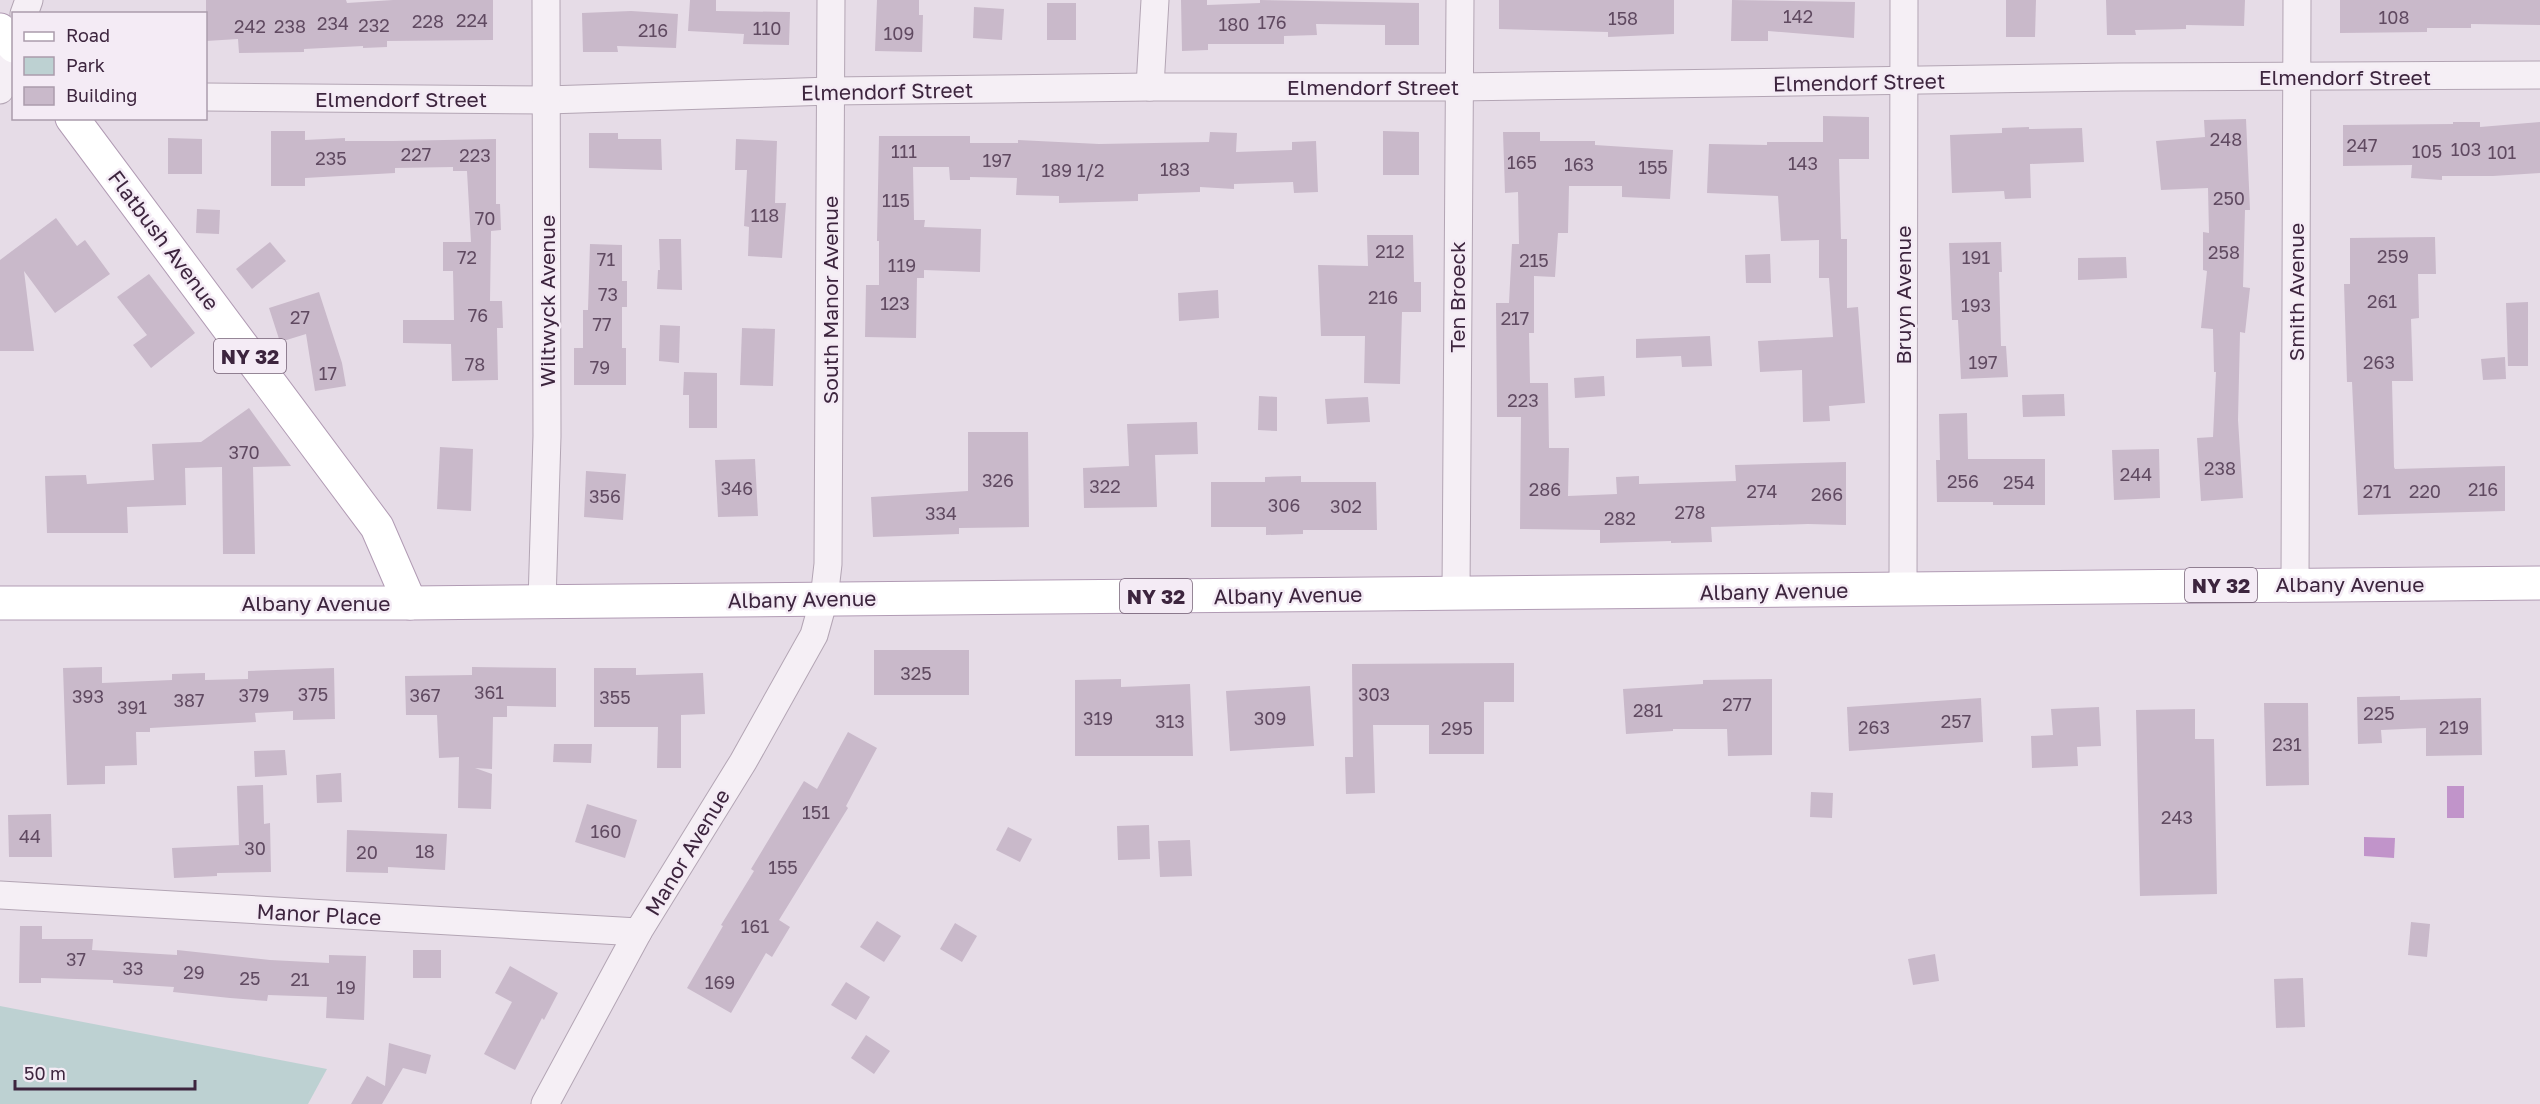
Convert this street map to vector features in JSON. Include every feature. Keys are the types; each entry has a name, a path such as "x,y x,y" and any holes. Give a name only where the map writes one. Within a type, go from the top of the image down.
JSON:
{"main road":[{"path":"0,30 12,45"},
{"name":"Flatbush Avenue","path":"73,120 377,527 410,603"},
{"name":"Albany Avenue","path":"0,603 542,602 2540,583"}],"street":[{"name":"Wiltwyck Avenue","path":"542,602 547,436 546,0"},
{"name":"South Manor Avenue","path":"824,599 828,564 831,0"},
{"path":"1150,87 1155,0"},
{"name":"Ten Broeck","path":"1456,593 1460,0"},
{"name":"Bruyn Avenue","path":"1903,589 1904,0"},
{"name":"Smith Avenue","path":"2295,584 2297,0"},
{"path":"0,90 12,53"},
{"name":"Elmendorf Street","path":"207,97 547,100 831,91 1150,87 1458,87 2120,77 2297,78 2540,75"},
{"name":"Manor Avenue","path":"545,1104 638,932 742,762 814,635 824,599"},
{"name":"Manor Place","path":"0,895 638,932"}],"green space":[{"path":"0,1006 327,1069 308,1104 0,1104"}],"shaded area":[{"path":"2447,786 2464,786 2464,818 2447,818"},
{"path":"2364,837 2395,838 2394,858 2364,856"}],"building":[{"path":"206,0 346,0 347,3 393,0 493,0 493,40 387,41 387,47 363,48 363,46 304,49 304,52 239,53 238,39 207,41"},
{"path":"690,0 716,0 716,11 790,12 789,45 743,44 744,34 688,31"},
{"path":"877,0 919,0 919,15 923,15 922,52 875,51"},
{"path":"1181,0 1207,0 1207,5 1260,3 1260,0 1419,3 1419,45 1385,45 1385,25 1316,24 1317,35 1284,36 1284,44 1208,44 1208,50 1182,51"},
{"path":"1499,0 1674,0 1674,34 1608,37 1608,32 1499,29"},
{"path":"1732,0 1855,2 1854,38 1768,31 1768,41 1731,41"},
{"path":"2006,0 2036,0 2035,37 2006,37"},
{"path":"2106,0 2245,0 2244,26 2186,25 2186,29 2135,30 2136,35 2107,35"},
{"path":"2340,0 2540,0 2540,25 2471,24 2471,28 2427,28 2427,32 2340,33"},
{"path":"1047,3 1076,3 1076,40 1047,40"},
{"path":"974,7 1004,9 1002,40 973,38"},
{"path":"631,11 678,14 676,48 617,46 618,52 583,52 582,13"},
{"path":"1823,116 1869,117 1869,159 1839,159 1841,239 1847,239 1847,308 1858,307 1865,403 1829,406 1830,421 1803,422 1802,370 1760,372 1758,341 1833,337 1829,278 1819,278 1819,240 1781,241 1778,196 1707,193 1709,144 1767,145 1767,142 1823,142"},
{"path":"2246,119 2250,210 2245,210 2243,287 2250,288 2245,333 2240,332 2238,420 2243,498 2201,501 2197,438 2213,437 2216,372 2214,372 2213,329 2201,328 2207,271 2203,270 2203,232 2209,233 2208,188 2161,190 2156,141 2205,137 2204,120"},
{"path":"2453,122 2480,122 2480,127 2540,122 2540,173 2442,176 2442,180 2411,178 2412,165 2343,166 2343,125 2453,124"},
{"path":"2029,127 2029,129 2082,128 2084,162 2030,164 2031,198 2005,199 2004,191 1952,193 1950,135 2002,133 2002,128"},
{"path":"271,131 305,131 305,140 496,139 496,204 500,204 501,230 491,231 490,301 502,301 503,328 497,328 498,380 452,381 451,344 403,343 403,320 454,320 453,271 443,271 443,242 471,242 467,171 453,171 453,167 395,168 395,173 305,178 305,186 271,186"},
{"path":"1383,131 1419,132 1419,175 1383,175"},
{"path":"1210,132 1237,133 1236,152 1292,150 1292,142 1316,141 1318,192 1294,193 1293,182 1234,184 1234,189 1200,187 1200,192 1138,194 1138,201 1059,203 1059,196 1016,195 1017,178 970,177 970,180 950,180 949,167 913,167 914,220 925,220 924,227 981,229 980,272 924,270 924,278 917,278 916,338 865,337 866,285 879,285 879,241 877,241 879,136 970,136 970,143 1018,143 1018,140 1099,144 1209,142"},
{"path":"1503,132 1540,132 1540,141 1595,141 1595,145 1673,150 1670,199 1622,197 1622,186 1569,186 1568,233 1558,233 1555,277 1534,276 1534,333 1529,333 1530,383 1548,383 1549,448 1569,448 1568,496 1617,494 1616,477 1639,476 1639,484 1736,481 1735,465 1846,462 1846,525 1711,527 1712,542 1671,543 1671,541 1600,543 1600,530 1520,529 1521,417 1497,417 1496,303 1509,303 1512,244 1519,244 1518,192 1505,193"},
{"path":"589,133 618,133 618,139 661,139 662,170 589,168"},
{"path":"168,138 202,139 202,174 168,174"},
{"path":"736,139 777,141 775,203 786,203 782,258 748,256 749,227 744,226 747,170 735,170"},
{"path":"197,209 220,210 219,234 196,233"},
{"path":"56,218 77,246 85,240 110,274 55,313 24,271 34,351 0,351 0,260"},
{"path":"1367,235 1413,235 1414,282 1421,282 1421,312 1402,312 1400,384 1364,383 1365,336 1321,336 1318,265 1368,266"},
{"path":"2435,237 2436,274 2418,274 2419,318 2411,319 2413,381 2392,381 2394,467 2395,469 2505,466 2505,511 2358,515 2352,382 2347,382 2344,284 2350,284 2350,238"},
{"path":"659,239 681,239 682,290 657,289 658,270 660,270"},
{"path":"270,242 286,261 252,289 236,269"},
{"path":"2001,242 2002,272 1999,272 2001,346 2006,346 2008,377 1961,379 1958,320 1952,320 1949,243"},
{"path":"590,244 622,245 622,281 627,281 627,307 622,307 622,348 626,348 626,385 574,385 574,348 583,348 583,310 588,310"},
{"path":"1770,254 1771,283 1746,283 1745,255"},
{"path":"2126,257 2127,278 2078,280 2078,258"},
{"path":"149,274 195,333 151,368 133,345 147,335 117,297"},
{"path":"1218,290 1219,318 1179,321 1178,293"},
{"path":"319,292 342,363 346,386 315,391 306,334 280,342 269,308"},
{"path":"2528,302 2528,366 2508,366 2506,303"},
{"path":"660,325 680,326 679,363 659,361"},
{"path":"742,328 775,329 773,386 740,385"},
{"path":"1710,336 1712,366 1682,367 1681,356 1636,358 1636,339"},
{"path":"2505,357 2506,379 2483,380 2481,359"},
{"path":"684,372 717,373 717,428 689,428 689,395 683,395"},
{"path":"1604,376 1605,396 1575,398 1574,378"},
{"path":"2064,394 2065,416 2023,417 2022,395"},
{"path":"1259,396 1277,397 1277,431 1258,430"},
{"path":"1368,397 1370,422 1327,424 1325,399"},
{"path":"249,408 291,466 253,467 255,554 223,554 222,467 185,468 186,505 127,507 128,533 47,533 45,476 86,475 87,484 154,480 152,444 201,442"},
{"path":"1967,413 1968,459 2045,459 2045,505 1937,502 1936,460 1940,460 1939,414"},
{"path":"1197,422 1198,454 1155,455 1157,507 1084,508 1083,468 1129,466 1127,424"},
{"path":"968,432 1028,432 1029,527 959,528 959,534 873,537 871,497 968,491"},
{"path":"440,447 473,449 471,511 437,509"},
{"path":"2159,449 2160,498 2114,500 2112,450"},
{"path":"755,459 758,516 718,517 715,460"},
{"path":"586,471 626,474 623,520 584,517"},
{"path":"1301,476 1301,482 1376,482 1377,530 1303,530 1303,534 1266,535 1266,527 1211,527 1211,482 1265,482 1265,477"},
{"path":"874,650 969,650 969,695 874,695"},
{"path":"1514,663 1514,702 1484,702 1484,754 1429,754 1429,725 1373,725 1375,793 1346,794 1345,757 1353,757 1352,664"},
{"path":"102,667 102,683 172,680 172,674 205,673 205,680 248,679 248,671 334,668 335,719 293,720 293,711 255,713 256,722 150,728 150,732 136,732 137,765 105,766 105,784 67,785 63,668"},
{"path":"472,667 556,668 556,707 507,706 507,717 493,717 492,769 475,768 492,774 491,809 458,808 459,757 439,758 437,715 406,715 405,676 472,675"},
{"path":"594,668 636,668 636,675 703,673 705,714 681,715 681,768 657,768 658,727 594,727"},
{"path":"1121,679 1121,687 1190,684 1193,756 1075,756 1075,680"},
{"path":"1772,679 1772,755 1728,756 1727,729 1673,729 1673,731 1626,734 1623,689 1703,684 1703,680"},
{"path":"1310,686 1314,746 1230,751 1226,691"},
{"path":"2400,696 2400,700 2481,698 2482,755 2426,756 2426,728 2381,730 2382,743 2358,744 2357,697"},
{"path":"1981,698 1983,742 1849,751 1847,707"},
{"path":"2264,703 2308,703 2309,785 2266,786"},
{"path":"2099,707 2101,746 2077,747 2078,766 2032,768 2031,736 2053,735 2051,709"},
{"path":"2195,709 2195,739 2214,739 2217,894 2140,896 2136,710"},
{"path":"848,732 877,748 846,806 848,808 779,920 790,927 772,957 766,953 731,1013 687,988 723,926 721,925 754,871 751,869 804,781 817,789"},
{"path":"554,744 592,744 591,763 553,762"},
{"path":"285,750 287,775 255,777 254,751"},
{"path":"341,773 342,802 317,803 316,775"},
{"path":"263,785 264,824 270,823 271,872 217,873 217,876 174,878 172,848 239,845 237,786"},
{"path":"1811,792 1833,793 1832,818 1810,817"},
{"path":"587,804 637,820 625,858 575,842"},
{"path":"51,814 52,857 9,857 8,815"},
{"path":"1149,825 1150,859 1118,860 1117,826"},
{"path":"1008,827 1032,839 1020,862 996,850"},
{"path":"347,830 447,834 445,870 388,867 388,873 346,872"},
{"path":"1190,840 1192,876 1160,877 1158,841"},
{"path":"877,921 901,936 884,962 860,947"},
{"path":"2411,922 2430,924 2427,957 2408,955"},
{"path":"955,923 977,936 962,962 940,949"},
{"path":"20,926 42,926 42,939 93,939 92,950 177,955 177,950 270,960 329,963 329,955 366,956 364,1020 326,1018 327,997 268,995 267,1001 173,992 174,987 113,983 113,980 41,978 41,983 19,983"},
{"path":"413,950 441,950 441,978 413,978"},
{"path":"1935,954 1939,981 1913,985 1908,959"},
{"path":"510,966 558,993 515,1070 484,1054 512,1002 495,993"},
{"path":"2303,978 2305,1027 2276,1028 2274,979"},
{"path":"846,982 870,997 856,1020 831,1005"},
{"path":"866,1035 890,1051 874,1074 851,1058"},
{"path":"389,1043 431,1055 426,1074 403,1068 382,1104 351,1104 367,1076 385,1086"}]}
